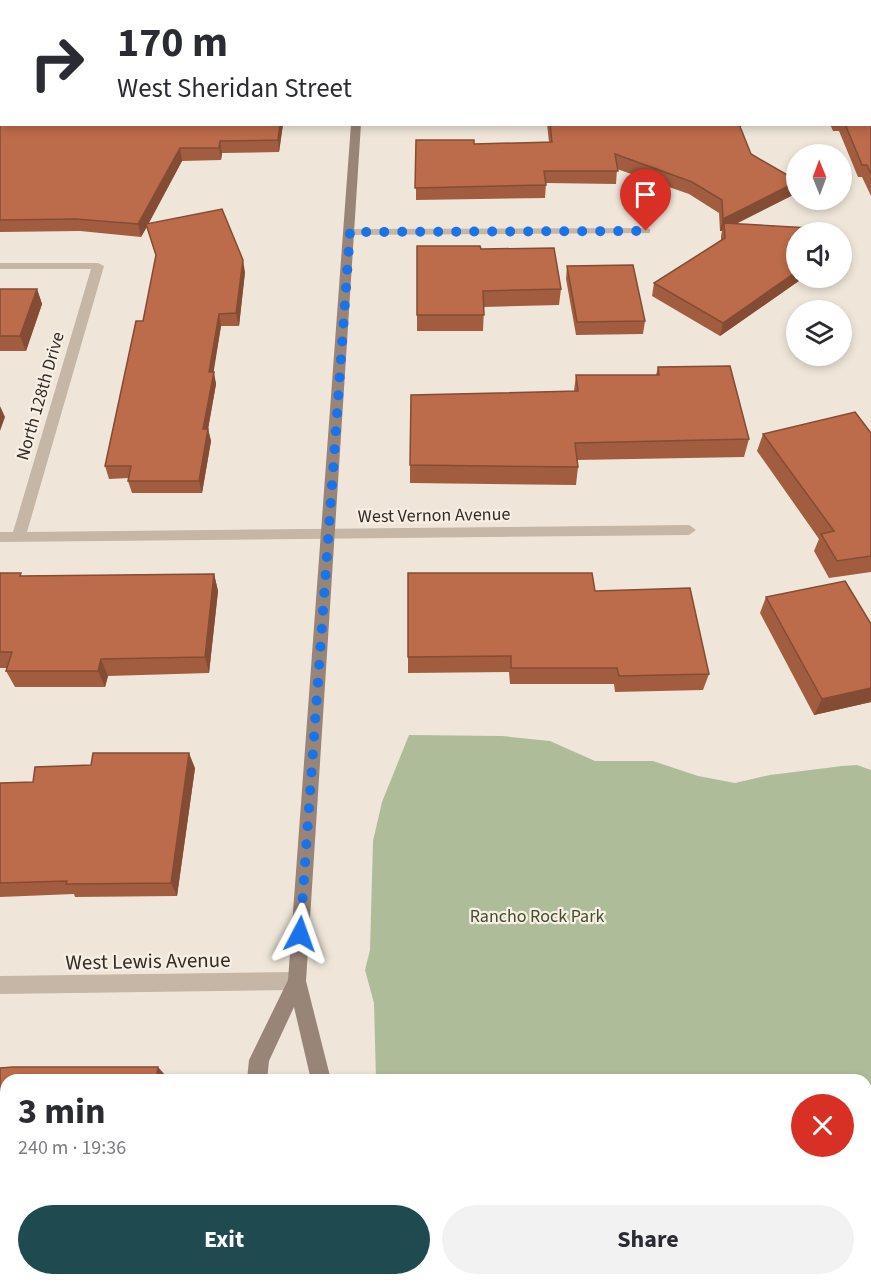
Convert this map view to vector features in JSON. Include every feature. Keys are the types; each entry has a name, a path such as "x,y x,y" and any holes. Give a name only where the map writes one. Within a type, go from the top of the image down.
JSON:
{"street":[{"path":"320,1074 297,981 356,126"},
{"path":"350,232 646,231"},
{"name":"North 128th Drive","path":"0,266 98,266 18,537"},
{"name":"West Vernon Avenue","path":"0,537 689,530"},
{"path":"258,1074 259,1060 297,981"},
{"name":"West Lewis Avenue","path":"0,985 297,981"}],"green space":[{"name":"Rancho Rock Park","path":"409,735 502,736 550,741 595,761 653,761 698,776 735,783 770,775 842,766 857,765 871,770 871,1074 376,1074 374,1003 365,970 370,950 373,841 382,802"}],"building":[{"path":"0,126 280,126 278,140 220,141 219,148 180,148 138,224 76,219 0,220"},
{"path":"550,126 740,126 751,154 786,174 786,187 723,219 722,200 692,182 615,154 618,171 544,171 546,185 415,188 416,140 474,140 474,144 552,142"},
{"path":"846,126 871,126 871,174 867,165 862,165"},
{"path":"222,209 243,260 236,313 219,314 209,372 214,372 203,429 208,429 199,481 128,481 131,466 105,466 136,321 143,321 156,255 146,224"},
{"path":"724,223 786,227 786,279 723,323 654,283 725,238"},
{"path":"417,246 480,246 481,249 554,248 561,289 483,291 484,315 417,315"},
{"path":"633,265 645,321 577,322 567,266"},
{"path":"0,289 37,289 20,336 0,336"},
{"path":"730,366 749,439 575,443 578,467 410,465 411,395 578,391 576,375 659,375 658,367"},
{"path":"855,412 871,433 871,556 837,561 821,534 834,531 763,434"},
{"path":"0,573 21,573 20,576 214,574 205,657 101,659 98,671 6,671 12,652 0,652"},
{"path":"408,573 592,573 595,591 690,588 709,674 619,676 617,668 511,668 511,656 408,657"},
{"path":"845,581 871,624 871,688 822,699 766,597"},
{"path":"93,753 189,753 171,883 66,884 67,881 0,883 0,783 33,782 35,767 91,765"},
{"path":"158,1067 157,1074 0,1074 0,1068"}],"route":[{"path":"300,934 350,232 646,231"}]}
